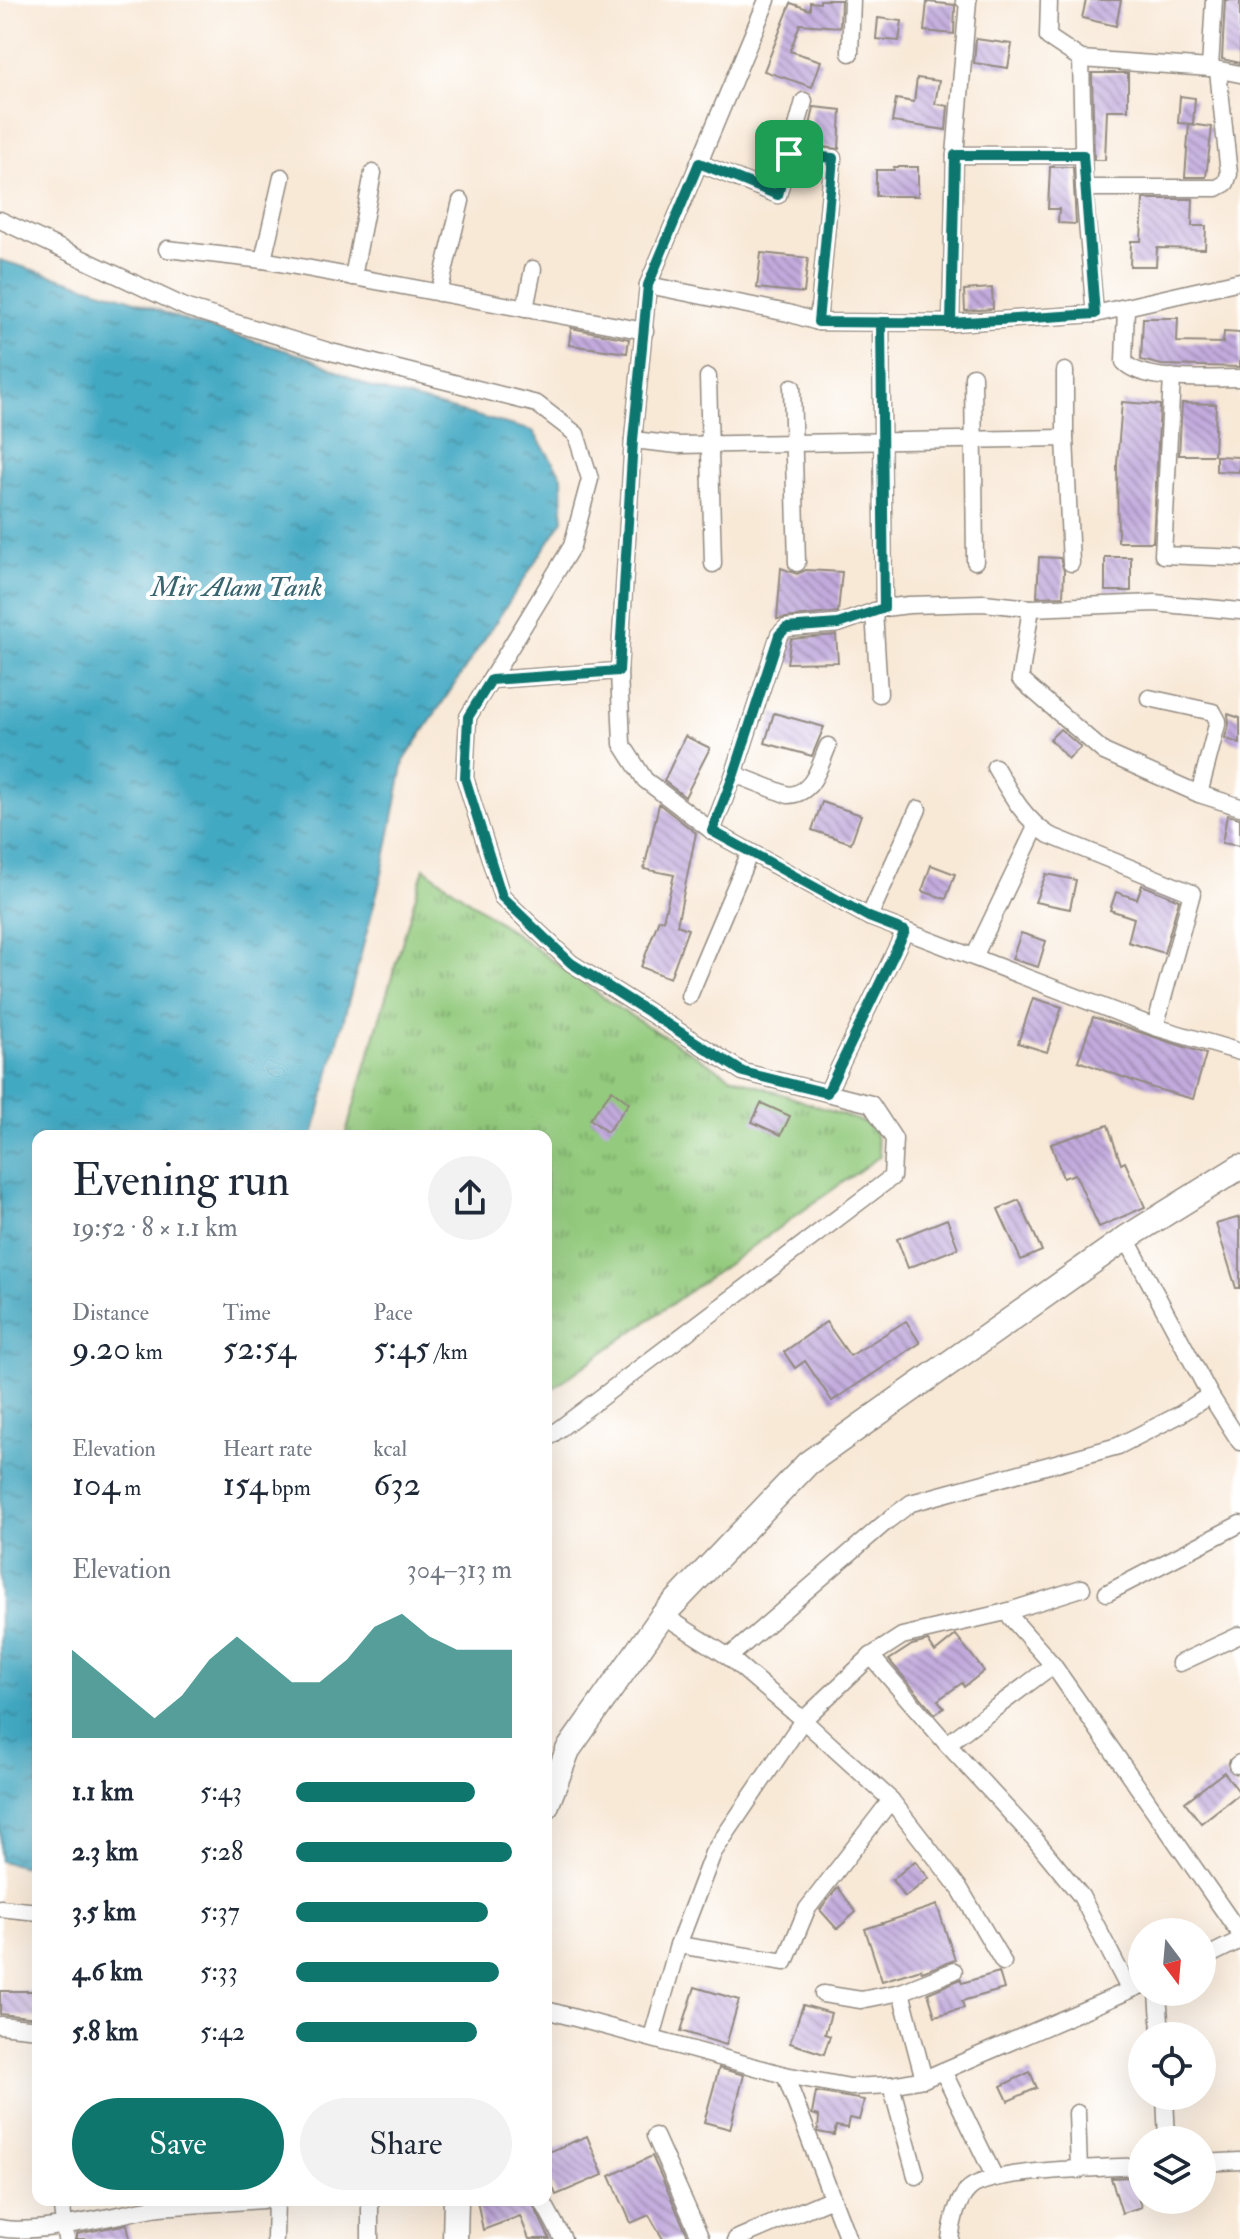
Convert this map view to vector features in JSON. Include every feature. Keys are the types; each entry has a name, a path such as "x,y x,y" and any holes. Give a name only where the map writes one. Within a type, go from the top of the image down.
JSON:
{"main road":[{"path":"552,1791 568,1750 663,1615 808,1463 1126,1238 1240,1167"},
{"path":"455,2239 456,2206"}],"street":[{"path":"767,0 648,285 633,440 619,671 622,744 645,780 712,831 869,917 1155,1027 1240,1052"},
{"path":"850,53 852,0"},
{"path":"951,323 955,155 968,1 964,0"},
{"path":"1049,0 1048,37 1081,59 1240,74"},
{"path":"1084,188 1217,188 1226,183 1229,174 1214,70 1214,0"},
{"path":"1081,59 1084,188 1095,314"},
{"path":"699,163 778,195 804,101"},
{"path":"789,154 833,158 818,322"},
{"path":"955,155 1083,155"},
{"path":"353,277 373,173"},
{"path":"263,260 282,177"},
{"path":"439,293 461,201"},
{"path":"0,220 187,308 331,352 537,404 576,434 590,479 572,546 468,717 465,778 502,897 571,963 743,1072 871,1104 894,1139 892,1177 552,1434"},
{"path":"167,249 263,260 645,331"},
{"path":"525,309 533,269"},
{"path":"648,285 788,313 818,322 951,323 1095,314 1240,281"},
{"path":"1126,308 1124,362 1137,372 1172,377 1240,378"},
{"path":"879,694 883,443 881,322"},
{"path":"1065,371 1071,563"},
{"path":"973,376 975,561"},
{"path":"708,377 713,564"},
{"path":"1172,377 1163,555 1240,558"},
{"path":"792,387 797,563"},
{"path":"633,440 678,445 1065,438"},
{"path":"712,831 779,635 786,628 838,624 879,609 984,603 1031,608 1155,603 1240,611"},
{"path":"1031,608 1020,679 1104,752 1199,794 1240,807"},
{"path":"491,680 619,671"},
{"path":"1149,698 1213,712 1218,721 1199,794"},
{"path":"734,774 788,795 797,795 812,782 828,746"},
{"path":"995,767 1021,811 1036,827 1192,893 1155,1027"},
{"path":"869,917 918,809"},
{"path":"974,957 1036,827"},
{"path":"689,996 750,852"},
{"path":"827,1093 905,931"},
{"path":"1126,1238 1210,1395 1240,1442"},
{"path":"729,1657 911,1503 1118,1446 1179,1415 1210,1395"},
{"path":"1107,1593 1240,1524"},
{"path":"652,2037 678,1945 713,1853 803,1720 871,1656 902,1636 1006,1612 1082,1588"},
{"path":"1006,1612 1053,1665 1240,1934"},
{"path":"663,1615 729,1657 891,1800 960,1889 1003,1962"},
{"path":"1180,1663 1240,1635"},
{"path":"871,1656 1033,1837 1081,1896 1128,1974"},
{"path":"947,1744 1053,1665"},
{"path":"678,1945 785,1962 807,1909 891,1800"},
{"path":"0,1908 32,1911"},
{"path":"1216,1952 1240,1940"},
{"path":"823,1994 861,2000 901,1992 954,1971"},
{"path":"552,2012 785,2075 850,2087 891,2085 924,2079 1128,1990"},
{"path":"901,1992 924,2079"},
{"path":"0,2025 32,2028"},
{"path":"943,2071 995,2178"},
{"path":"785,2075 848,2239"},
{"path":"891,2085 916,2176"},
{"path":"1077,2113 1079,2170"},
{"path":"655,2136 701,2239"},
{"path":"1216,2162 1240,2161"},
{"path":"950,2239 956,2209 971,2188 995,2178 1128,2167"},
{"path":"736,2239 832,2198"},
{"path":"62,2206 65,2232"},
{"path":"0,2228 65,2232 151,2206"},
{"path":"275,2239 276,2206"},
{"path":"370,2206 370,2239"},
{"path":"545,2206 563,2239"}],"green space":[{"path":"424,868 618,1008 730,1076 874,1126 880,1156 552,1389 552,1130 347,1130"}],"water":[{"name":"Mir Alam Tank","path":"0,260 308,357 372,388 533,431 562,476 563,520 404,761 382,874 315,1130 32,1130 32,1869 0,1861"}],"building":[{"path":"820,0 841,0 840,27 800,24 790,51 821,61 812,87 764,71 791,3 810,10 810,2 820,3"},
{"path":"1086,0 1121,0 1116,26 1082,18"},
{"path":"1225,0 1240,0 1240,63 1222,59"},
{"path":"927,2 955,5 954,34 924,31"},
{"path":"878,18 902,21 899,41 876,39"},
{"path":"976,39 1012,44 1008,68 974,63"},
{"path":"1092,73 1128,73 1128,110 1107,110 1105,160 1094,160"},
{"path":"917,78 939,81 935,104 948,106 946,130 892,122 896,99 914,102"},
{"path":"1180,96 1195,98 1193,124 1178,123"},
{"path":"814,107 841,110 839,149 806,145"},
{"path":"1189,124 1212,127 1206,177 1185,177"},
{"path":"894,167 918,167 918,196 876,196 876,170 894,170"},
{"path":"1050,167 1073,167 1076,224 1058,223 1059,209 1048,209"},
{"path":"1143,199 1193,199 1192,226 1206,226 1205,249 1157,248 1156,266 1130,266 1131,241 1141,241"},
{"path":"761,253 808,258 804,293 757,288"},
{"path":"992,288 993,309 965,311 964,290"},
{"path":"1143,318 1178,318 1177,342 1223,343 1224,332 1240,333 1240,367 1162,365 1141,360"},
{"path":"571,328 629,339 627,353 569,345"},
{"path":"1122,402 1160,405 1153,542 1118,542 1117,464"},
{"path":"1182,403 1216,404 1214,455 1179,455"},
{"path":"1216,456 1239,457 1239,472 1216,471"},
{"path":"1039,557 1060,558 1064,571 1063,596 1037,597"},
{"path":"1105,557 1131,557 1131,591 1105,591"},
{"path":"781,568 797,574 806,570 842,572 838,612 777,619"},
{"path":"836,635 838,662 787,663 791,639"},
{"path":"774,713 824,727 812,756 765,743"},
{"path":"1228,714 1240,718 1240,744 1225,738"},
{"path":"1060,729 1081,747 1068,759 1050,739"},
{"path":"685,736 710,748 685,797 664,781"},
{"path":"822,802 861,815 851,843 812,830"},
{"path":"659,804 696,833 677,925 688,929 670,978 641,967 659,919 663,920 674,875 644,869"},
{"path":"1227,815 1240,818 1240,846 1222,843"},
{"path":"931,865 955,874 946,899 922,891"},
{"path":"1046,874 1076,880 1070,909 1035,902"},
{"path":"1142,885 1179,900 1164,953 1128,942 1134,918 1110,910 1116,892 1137,899"},
{"path":"1021,933 1046,941 1038,967 1012,959"},
{"path":"1033,998 1062,1007 1047,1052 1018,1043"},
{"path":"1093,1017 1206,1054 1193,1099 1078,1061"},
{"path":"612,1090 629,1103 607,1132 590,1119"},
{"path":"761,1103 790,1116 781,1135 752,1122"},
{"path":"1108,1125 1121,1164 1125,1162 1145,1207 1099,1227 1075,1174 1063,1178 1051,1144"},
{"path":"1019,1200 1042,1251 1021,1260 998,1209"},
{"path":"1240,1217 1240,1288 1236,1288 1216,1224"},
{"path":"947,1219 958,1248 908,1268 897,1239"},
{"path":"906,1321 920,1343 832,1401 805,1361 795,1368 784,1352 826,1322 850,1356"},
{"path":"956,1635 984,1671 964,1687 962,1683 938,1700 944,1708 935,1714 889,1660 912,1645 928,1641 935,1652"},
{"path":"1224,1772 1240,1793 1201,1823 1185,1802"},
{"path":"915,1861 929,1878 905,1897 892,1880"},
{"path":"838,1887 856,1912 837,1929 820,1910"},
{"path":"937,1905 955,1960 922,1972 921,1969 882,1981 865,1929"},
{"path":"999,1972 1004,1989 962,2001 964,2008 935,2016 928,1993 961,1979 962,1983"},
{"path":"695,1987 739,2000 726,2045 681,2031"},
{"path":"0,1991 32,1991 32,2017 0,2014"},
{"path":"803,2005 831,2013 825,2034 830,2036 824,2054 790,2043"},
{"path":"719,2068 744,2075 730,2129 704,2122"},
{"path":"1030,2072 1037,2088 1008,2101 1001,2086"},
{"path":"816,2092 864,2100 859,2120 849,2118 847,2128 836,2126 834,2135 818,2132 819,2116 812,2114"},
{"path":"587,2136 603,2175 556,2195 552,2185 552,2151"},
{"path":"652,2156 688,2236 682,2239 663,2239 649,2215 631,2223 610,2176"},
{"path":"1128,2177 1128,2211 1122,2213 1111,2178"},
{"path":"478,2206 534,2206 550,2239 529,2239 520,2216 483,2230"},
{"path":"127,2224 130,2239 77,2239 77,2234"}],"route":[{"path":"789,154 778,195 699,163 648,285 633,440 619,671 491,680 468,717 465,778 502,897 571,963 743,1072 827,1093 905,931 869,917 712,831 779,635 795,625 838,624 884,608 881,322 951,323 1095,314 1083,155 955,155 951,323 881,322 818,322 833,158 789,154"}]}
